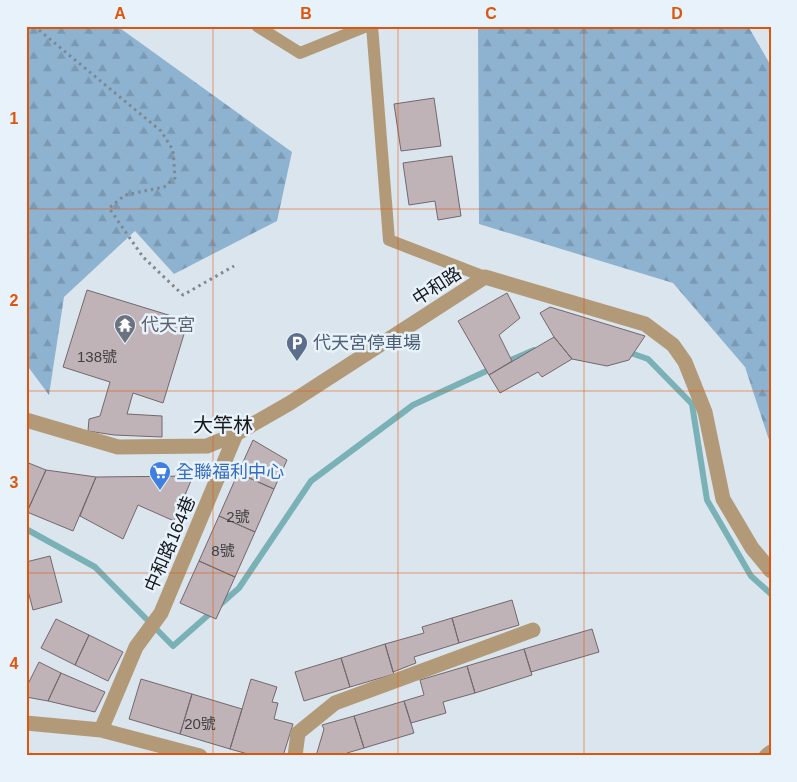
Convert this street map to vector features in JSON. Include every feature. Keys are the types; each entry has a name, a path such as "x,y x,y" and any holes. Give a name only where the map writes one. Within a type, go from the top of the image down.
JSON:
{"street":[{"name":"中和路","path":"26,420 118,447 207,446 236,434 290,403 485,277 645,324 673,345 684,362 705,412 723,499 752,548 771,571"},
{"name":"中和路164巷","path":"102,730 136,647 161,614 236,434"},
{"path":"295,756 298,733 335,703 533,630"},
{"path":"26,723 102,730 200,756"},
{"path":"766,756 771,752"}],"lane":[{"path":"257,26 300,53 367,26"},
{"path":"372,26 388,240 485,277"}],"path":[{"path":"34,26 161,131 173,150 175,178 164,187 125,195 109,208 143,257 183,295 234,266"}],"green space":[{"path":"26,26 117,26 292,152 277,221 174,274 135,231 64,297 49,395 26,364"},
{"path":"478,26 748,26 771,66 771,446 745,367 673,283 479,224"}],"building":[{"path":"434,98 441,146 401,151 394,104"},
{"path":"452,156 461,216 438,220 435,201 409,205 403,163"},
{"name":"代天宮","path":"87,290 188,321 163,403 133,393 127,414 162,416 162,437 114,435 88,431 89,419 100,416 110,382 63,367"},
{"path":"507,293 520,318 499,335 512,361 489,375 458,321"},
{"path":"550,307 645,336 629,360 607,366 572,359 554,337 540,313"},
{"path":"554,337 572,359 542,377 538,372 500,393 489,375"},
{"path":"253,440 287,460 274,489 238,473"},
{"path":"26,462 46,470 26,514"},
{"path":"46,470 96,477 73,531 27,512"},
{"path":"238,473 274,489 255,532 219,516"},
{"path":"193,476 174,521 138,505 123,539 80,516 96,477"},
{"path":"219,516 255,532 235,577 199,561"},
{"path":"50,556 62,602 33,610 26,583 26,562"},
{"path":"199,561 235,577 216,619 180,603"},
{"path":"512,600 519,625 459,643 452,618"},
{"path":"452,618 459,643 414,657 416,663 393,672 385,644 424,633 422,627"},
{"path":"56,619 89,635 75,665 41,648"},
{"path":"592,629 599,652 531,672 524,649"},
{"path":"89,635 123,652 108,681 75,665"},
{"path":"385,644 394,674 350,687 341,658"},
{"path":"524,649 532,675 475,693 467,666"},
{"path":"341,658 350,687 304,701 295,672"},
{"path":"39,662 61,673 48,701 26,697 26,688"},
{"path":"467,666 475,693 443,702 446,713 411,723 404,701 424,695 420,680"},
{"path":"61,673 105,692 95,712 48,701"},
{"path":"141,679 192,694 180,734 129,719"},
{"path":"251,679 277,687 272,702 278,703 274,719 293,724 283,756 255,756 230,749"},
{"path":"192,694 242,709 230,749 180,734"},
{"path":"404,701 414,733 364,748 354,716"},
{"path":"354,716 364,748 347,753 346,756 316,756 324,729 322,725"}],"waterway":[{"path":"504,363 534,350"},
{"path":"625,351 648,359 692,404 707,500 751,576 771,594"},
{"path":"26,529 95,567 173,646 239,588 311,481 413,405 493,368"}],"place":[{"name":"代天宮","path":"125,344"},
{"name":"代天宮停車場","path":"297,362"},
{"name":"全聯福利中心","path":"160,491"}],"district":[{"name":"大竿林","path":"223,425"}]}
